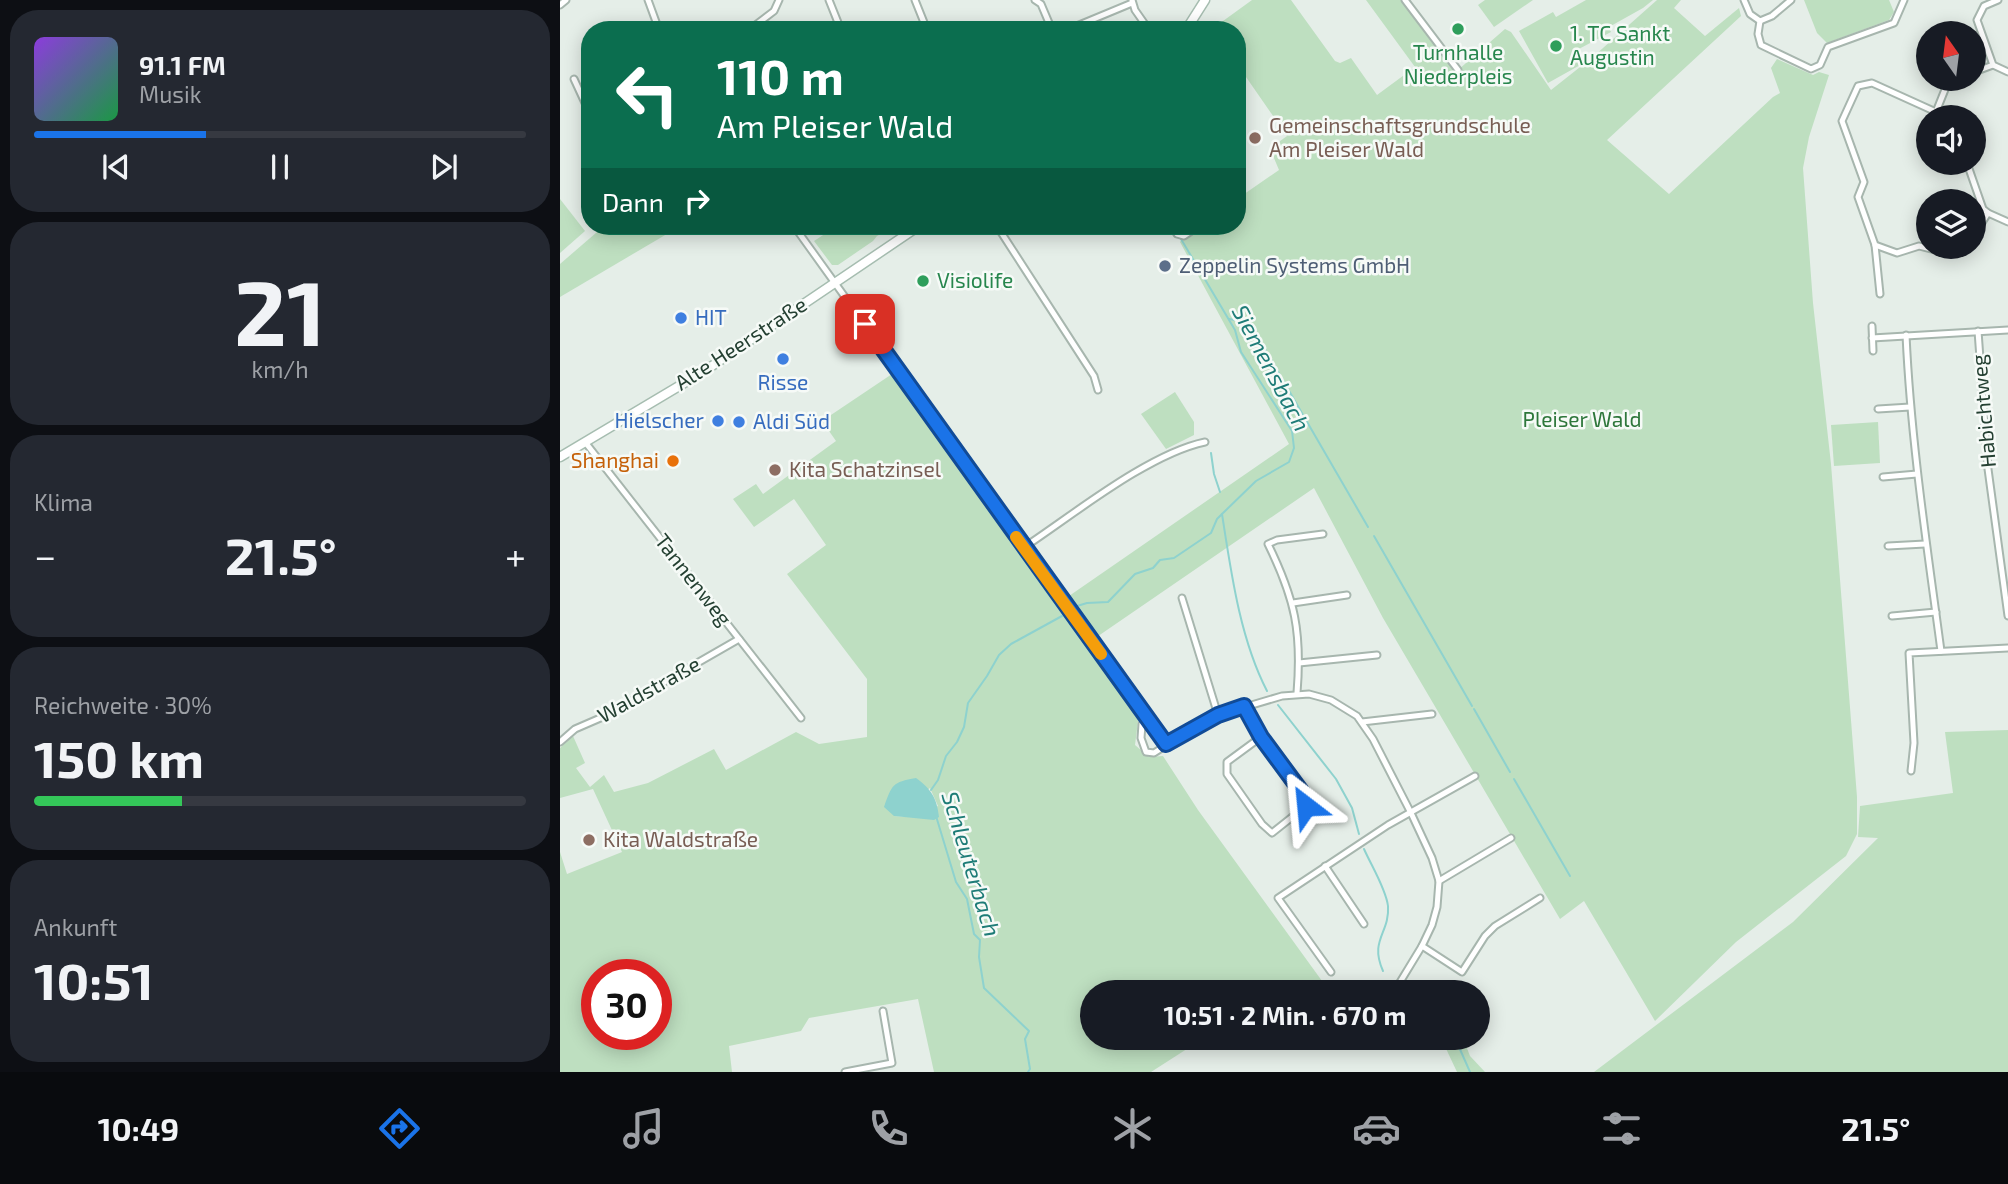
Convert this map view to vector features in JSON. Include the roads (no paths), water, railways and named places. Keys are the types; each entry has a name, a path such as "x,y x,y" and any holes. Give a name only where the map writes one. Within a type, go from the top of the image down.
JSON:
{"street":[{"path":"560,5 566,0"},
{"path":"648,0 656,21"},
{"path":"761,21 774,11 779,0"},
{"path":"829,0 837,21"},
{"path":"915,0 923,21"},
{"path":"1034,0 1041,4 1048,21"},
{"path":"1192,21 1205,0"},
{"path":"1405,0 1458,70"},
{"path":"1744,0 1750,14 1760,21"},
{"path":"1760,21 1772,16 1791,0"},
{"path":"1760,21 1758,34 1761,46 1811,69 1820,65 1828,47 1894,23 1904,0"},
{"path":"1993,65 1977,20 1984,6 1998,0"},
{"path":"1087,21 1132,1 1143,21"},
{"path":"1986,68 1993,65 2008,72"},
{"path":"574,79 581,94"},
{"path":"1880,294 1875,245 1858,197 1864,182 1842,121 1858,86 1872,83 1917,105"},
{"path":"1971,175 1983,209 2008,222"},
{"path":"799,235 1166,744"},
{"name":"Alte Heerstraße","path":"560,457 698,375 906,235"},
{"path":"1003,235 1094,376 1098,390"},
{"path":"1875,245 1897,253 1916,247"},
{"path":"1872,326 1873,351"},
{"path":"1872,338 2008,330"},
{"name":"Habichtweg","path":"1978,331 1989,469 2008,616"},
{"path":"1906,335 1917,474 1941,651"},
{"path":"1878,410 1910,407"},
{"name":"Tannenweg","path":"585,442 801,718"},
{"path":"1023,548 1135,473 1185,447 1205,442"},
{"path":"1883,477 1917,474"},
{"path":"1297,693 1298,629 1293,603 1268,544 1277,540 1323,534"},
{"path":"1888,546 1925,544"},
{"path":"1293,603 1347,595"},
{"path":"1182,598 1218,715"},
{"path":"1892,616 1936,612"},
{"name":"Waldstraße","path":"560,742 575,729 612,712 739,639"},
{"path":"1911,771 1914,743 1909,653 2008,648"},
{"path":"1299,663 1377,655"},
{"path":"1148,720 1142,724 1142,738 1146,752 1154,753 1218,715 1297,693 1331,700 1362,722 1433,858 1438,881 1437,907 1422,946 1401,980"},
{"path":"1244,706 1261,737 1306,798 1306,806 1272,833 1262,824 1227,774 1227,762 1261,737"},
{"path":"1362,722 1432,714"},
{"path":"1331,972 1278,898 1388,825 1475,776"},
{"path":"1438,881 1511,838"},
{"path":"1325,866 1364,924"},
{"path":"1422,946 1462,972 1485,936 1495,926 1540,898"},
{"path":"845,1072 892,1063 883,1011"}],"water":[{"path":"916,778 935,799 939,817 934,820 894,816 884,807 897,783"}],"waterway":[{"name":"Siemensbach","path":"1181,239 1235,330 1241,352 1292,431 1294,448 1289,462 1256,481 1222,514 1243,627 1267,691"},
{"path":"1229,319 1242,321"},
{"path":"1248,320 1368,527"},
{"path":"1211,453 1220,492"},
{"name":"Schleuterbach","path":"1077,606 1108,602 1135,574 1153,568 1160,560 1174,558 1211,533 1222,514"},
{"path":"1374,536 1472,706"},
{"name":"Schleuterbach","path":"931,790 938,780 946,756 964,727 968,703 999,655 1011,644 1062,616"},
{"name":"Siemensbach","path":"1278,705 1336,779 1352,808 1359,834"},
{"path":"1474,709 1510,772"},
{"path":"1514,779 1570,876"},
{"name":"Schleuterbach","path":"936,816 956,882 967,899 974,934 980,940 979,957 984,988 1029,1031 1025,1039 1030,1069 1028,1072"},
{"name":"Siemensbach","path":"1364,849 1387,899 1388,915 1378,952 1383,971"},
{"name":"Siemensbach","path":"1460,1050 1470,1072"}],"place":[{"name":"Turnhalle Niederpleis","path":"1458,29"},
{"name":"1. TC Sankt Augustin","path":"1556,46"},
{"name":"Gemeinschaftsgrundschule Am Pleiser Wald","path":"1255,138"},
{"name":"Zeppelin Systems GmbH","path":"1165,266"},
{"name":"Visiolife","path":"923,281"},
{"name":"HIT","path":"681,318"},
{"name":"Risse","path":"783,359"},
{"name":"Hielscher","path":"718,421"},
{"name":"Aldi Süd","path":"739,422"},
{"name":"Shanghai","path":"673,461"},
{"name":"Kita Schatzinsel","path":"775,470"},
{"name":"Kita Waldstraße","path":"589,840"}],"park label":[{"name":"Pleiser Wald","path":"1582,420"}]}
